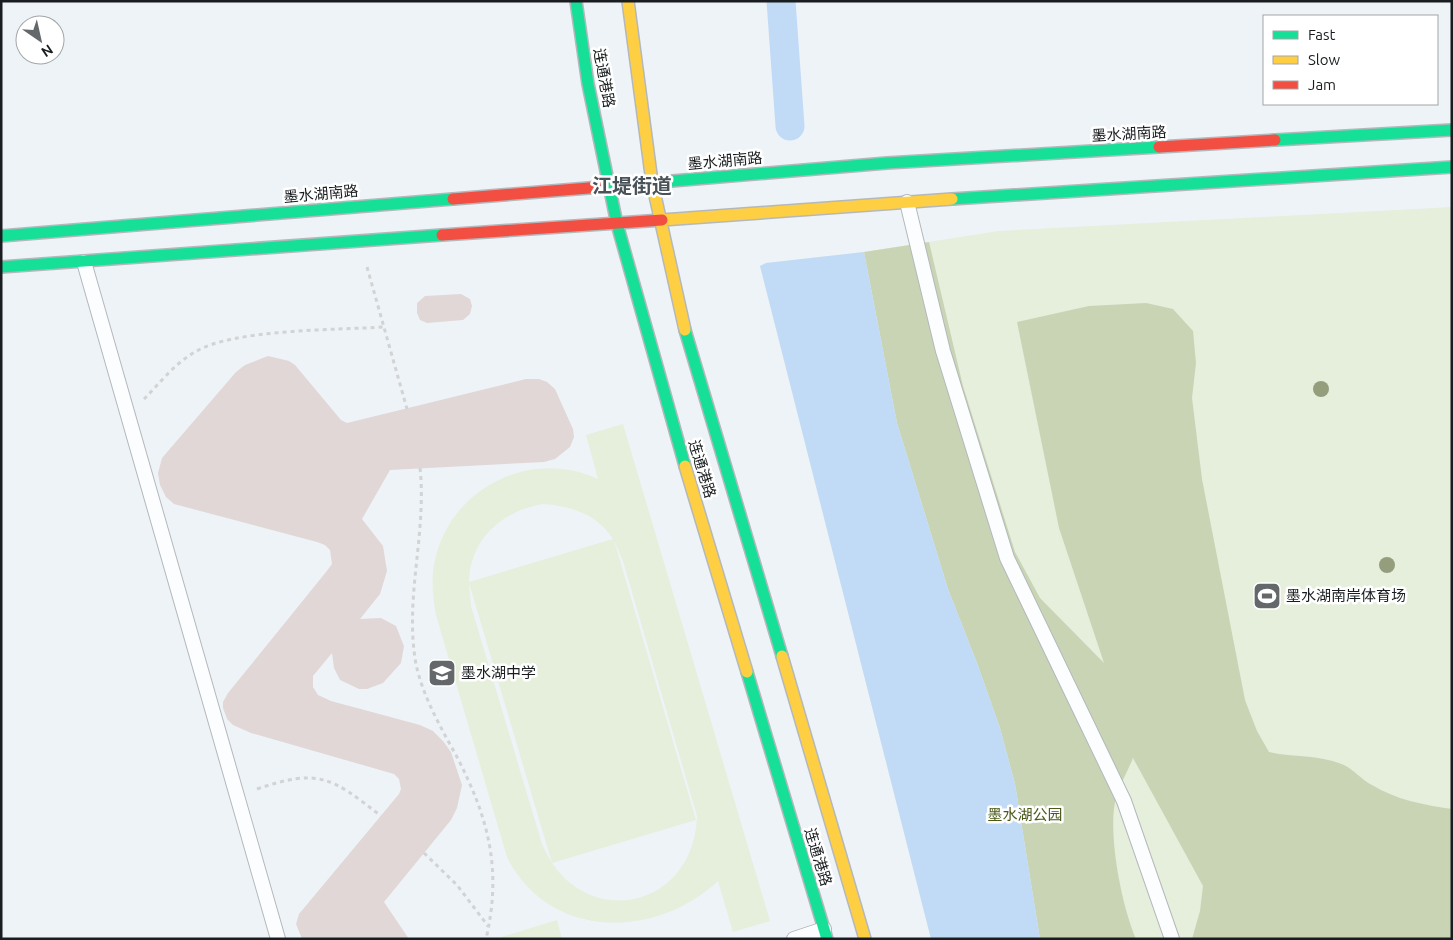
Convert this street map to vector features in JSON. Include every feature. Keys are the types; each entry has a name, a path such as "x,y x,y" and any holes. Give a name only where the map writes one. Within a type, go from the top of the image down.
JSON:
{"main road":[{"name":"连通港路","path":"576,1 588,84 617,224 680,449 826,934"},
{"name":"连通港路","path":"628,1 658,221 680,312 865,939"},
{"name":"墨水湖南路","path":"1,236 887,163 1452,130"},
{"path":"1,268 907,202 1452,167"}],"lane":[{"path":"907,202 943,351 1006,558 1124,801 1172,939"},
{"path":"84,262 278,939"},
{"path":"794,939 826,934"}],"path":[{"path":"360,242 407,409"},
{"path":"128,415 193,352 222,340 384,327"},
{"path":"420,468 423,493 412,617 416,662 425,694 468,779 486,830 493,862 494,892 486,939"},
{"path":"237,795 288,778 320,779 332,782 348,791 380,816"},
{"path":"424,853 457,886 488,927"}],"green space":[{"name":"墨水湖南岸体育场","path":"1452,207 1452,939 931,939 760,266 766,263 864,252 999,231"},
{"name":"墨水湖公园","path":"929,242 963,386 1015,552 1040,598 1104,663 1059,528 1017,322 1089,306 1146,303 1173,309 1193,331 1196,363 1192,398 1202,479 1245,700 1257,731 1269,752 1335,762 1348,767 1368,783 1391,795 1421,804 1452,809 1452,939 1192,939 1200,911 1203,886 1133,758 1117,796 1113,823 1118,875 1126,910 1136,939 1040,939 1015,784 1000,728 948,589 897,423 864,252"},
{"path":"623,424 770,921 733,932 718,881 693,900 664,914 634,921 604,922 575,917 548,904 525,884 507,857 436,615 433,590 434,565 442,538 455,515 473,496 495,482 519,472 545,468 572,470 598,479 586,435","holes":["543,504 573,509 591,517 607,530 613,539 469,582 475,553 482,540 502,520 528,508","614,540 623,561 697,816 691,848 677,873 656,891 632,899 607,900 581,891 559,872 553,863 696,820","469,583 551,858 542,844 471,606"]},
{"path":"557,920 562,939 498,939 498,938"}],"water":[{"path":"864,252 897,423 948,589 1000,728 1015,784 1040,939 931,939 760,266 766,263"}],"building":[{"path":"461,294 470,299 472,306 470,314 463,320 427,323 420,320 417,313 417,303 425,296"},
{"path":"268,356 289,361 295,365 341,420 347,423 526,379 539,379 547,382 555,389 573,429 574,437 570,447 555,459 544,462 390,470 362,519 383,546 387,571 380,594 360,619 381,618 396,626 404,646 401,663 383,683 367,689 359,689 340,680 334,668 332,653 313,676 313,687 318,695 331,701 420,725 433,731 451,752 462,785 457,808 451,820 384,902 409,939 302,939 296,924 299,914 399,794 401,789 399,779 394,774 251,733 233,725 227,719 223,708 223,702 228,693 332,564 330,550 325,545 317,542 174,504 166,497 160,485 158,473 162,458 236,372 245,365"}],"waterway":[{"path":"781,1 790,126"}],"traffic: fast":[{"path":"576,1 588,84 617,224 685,466"},
{"path":"1275,140 1452,130"},
{"path":"601,187 887,163 1159,147"},
{"path":"952,199 1452,167"},
{"path":"1,236 453,199"},
{"path":"1,267 442,235"},
{"path":"685,330 782,656"},
{"path":"747,672 827,939"}],"traffic: slow":[{"path":"628,1 652,182 685,330"},
{"path":"662,220 952,199"},
{"path":"685,466 747,672"},
{"path":"782,656 865,939"}],"traffic: jam":[{"path":"1159,147 1275,140"},
{"path":"453,199 601,187"},
{"path":"442,235 662,220"}],"place":[{"name":"墨水湖南岸体育场","path":"1267,596"},
{"name":"墨水湖中学","path":"442,673"}],"district":[{"name":"江堤街道","path":"632,186"}]}
